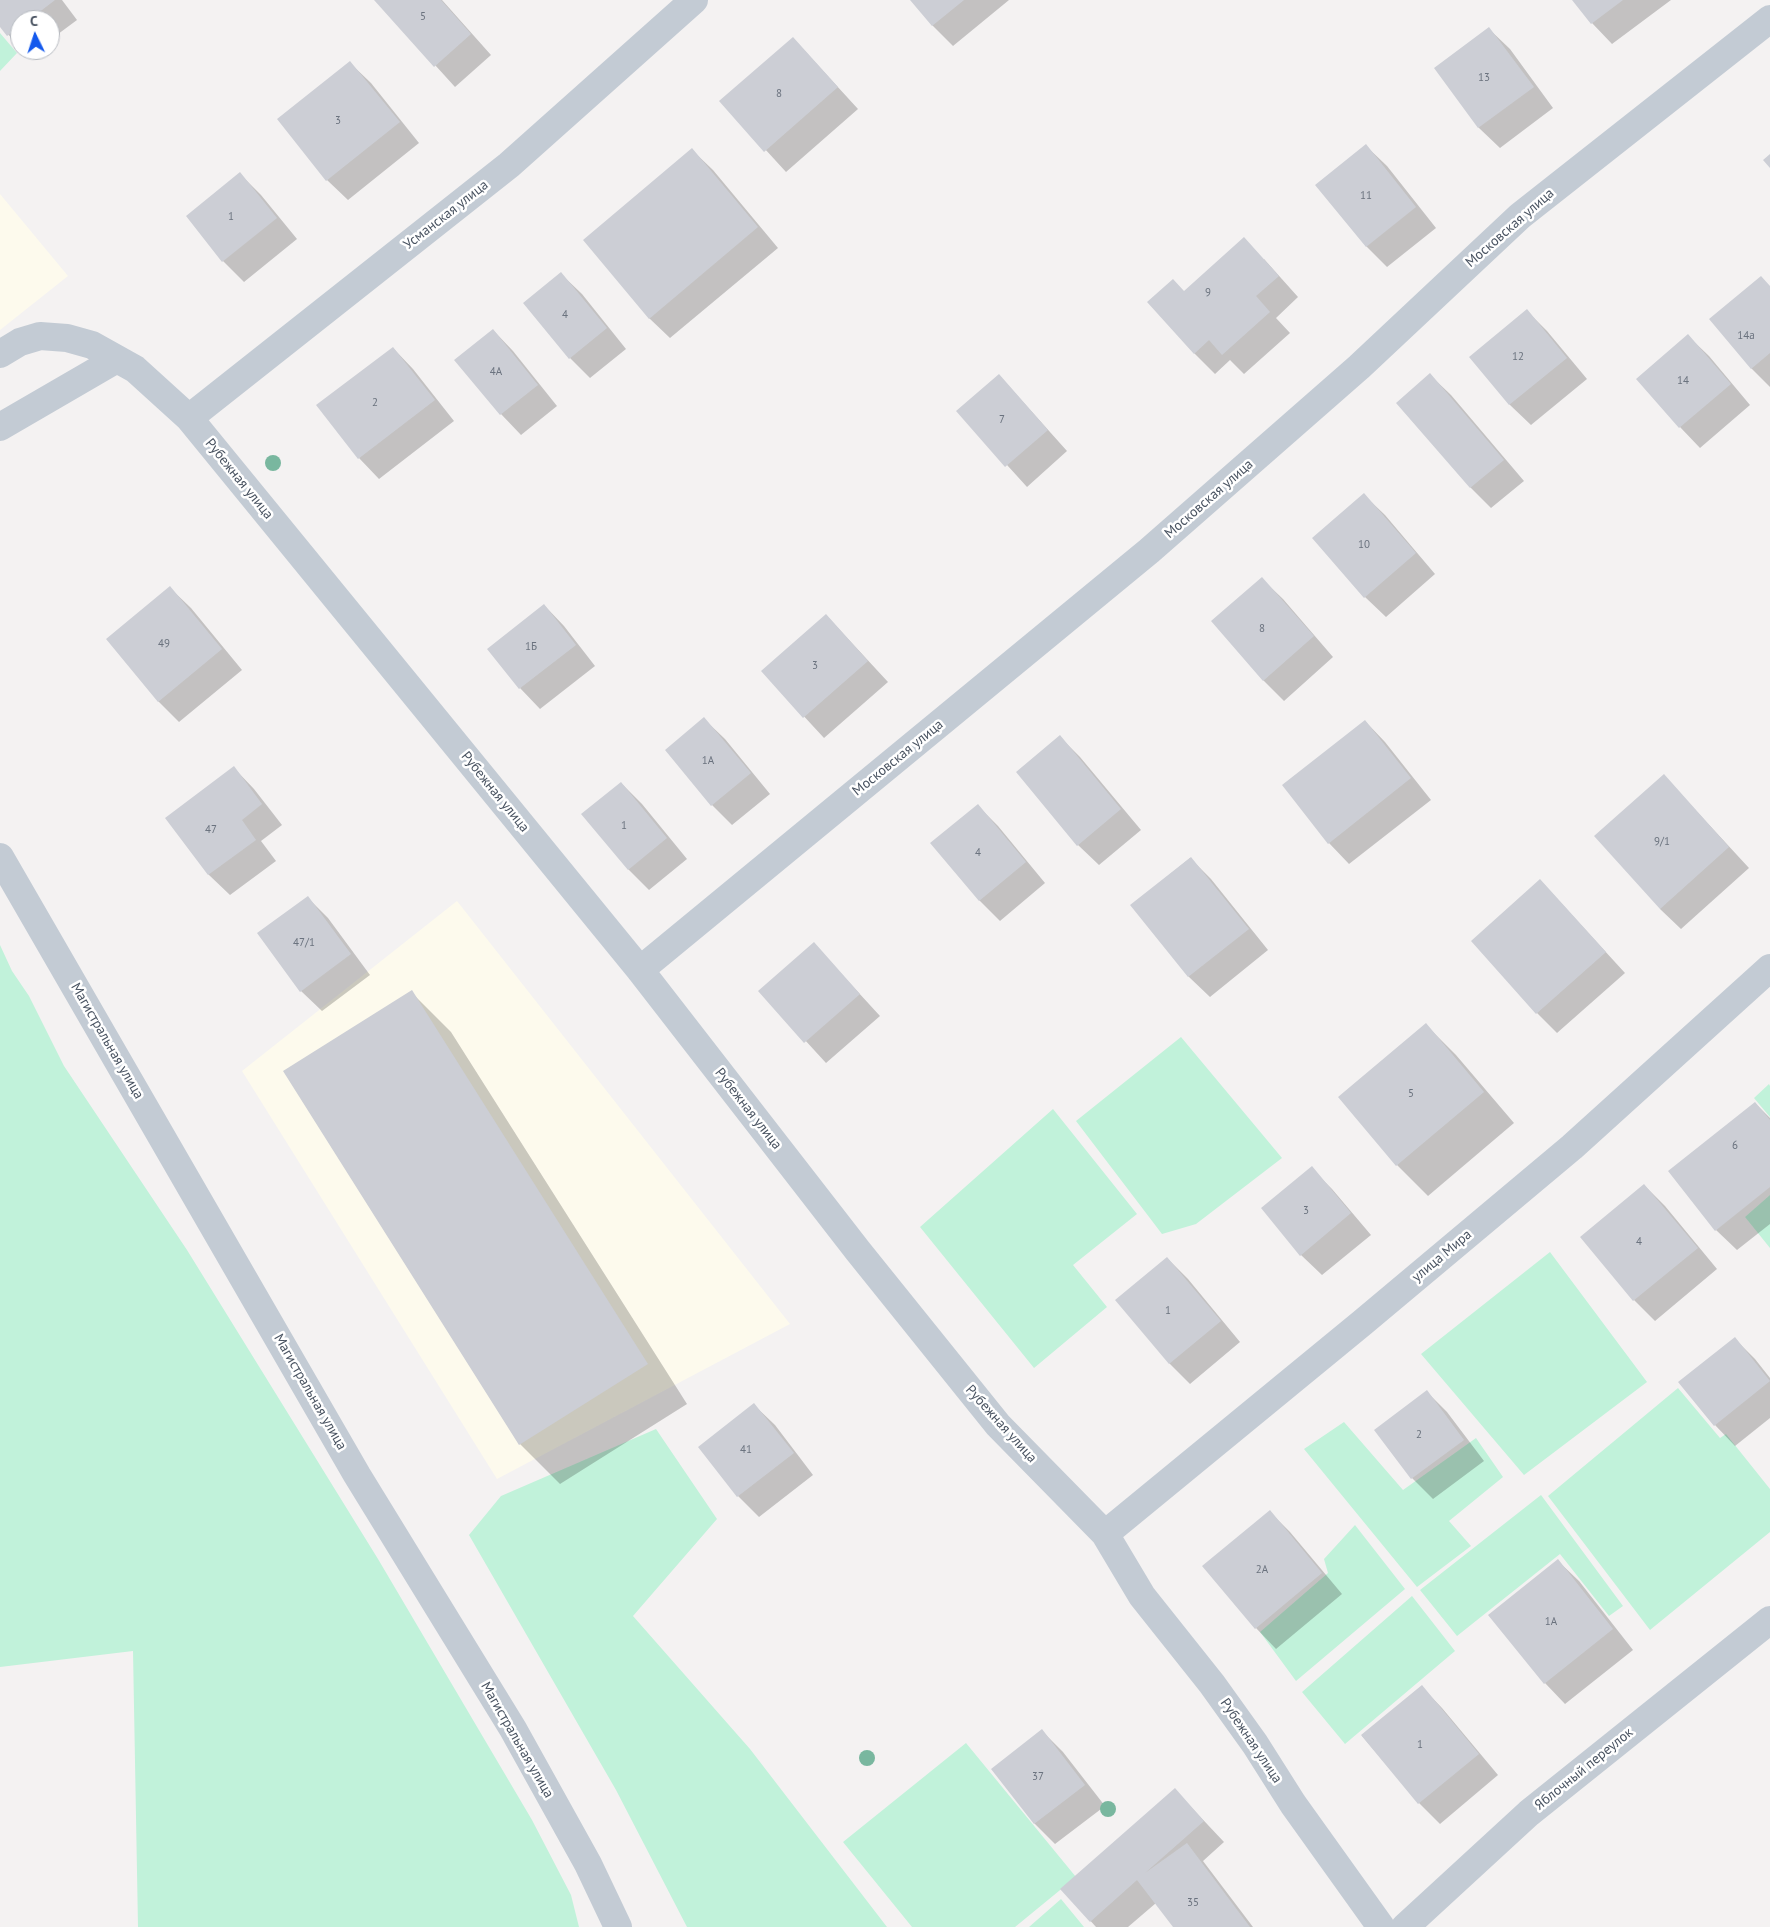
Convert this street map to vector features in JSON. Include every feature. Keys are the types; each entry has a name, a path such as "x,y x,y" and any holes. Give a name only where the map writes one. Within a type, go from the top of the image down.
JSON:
{"street":[{"name":"Усманская улица","path":"189,418 509,165 694,0"},
{"name":"Московская улица","path":"640,970 1149,551 1359,367 1520,216 1770,19"},
{"name":"Рубежная улица","path":"0,354 20,342 40,336 67,338 92,345 135,369 189,418 640,970 858,1251 998,1425 1104,1534 1142,1596 1217,1691 1255,1744 1293,1804 1381,1927"},
{"path":"0,427 117,359"},
{"name":"Магистральная улица","path":"0,857 353,1466 513,1729 588,1864 618,1927"},
{"name":"улица Мира","path":"1104,1534 1362,1323 1565,1153 1770,968"},
{"name":"Яблочный переулок","path":"1405,1927 1529,1813 1770,1620"}],"shaded area":[{"path":"0,194 68,276 0,330"},
{"path":"457,901 790,1324 497,1479 242,1071"}],"green space":[{"path":"0,33 10,45 10,60 0,71"},
{"path":"0,945 12,971 29,996 64,1066 187,1250 378,1559 532,1820 571,1895 579,1927 138,1927 133,1651 0,1667"},
{"path":"1181,1037 1282,1158 1196,1224 1162,1234 1076,1121"},
{"path":"1769,1084 1770,1086 1770,1117 1754,1098"},
{"path":"1053,1109 1137,1214 1073,1265 1107,1307 1034,1368 920,1227"},
{"path":"1770,1195 1770,1248 1745,1217"},
{"path":"1550,1252 1647,1382 1524,1475 1421,1354"},
{"path":"1678,1388 1720,1438 1726,1434 1770,1489 1770,1532 1650,1630 1548,1496"},
{"path":"1344,1422 1403,1490 1476,1438 1503,1477 1449,1521 1471,1546 1417,1587 1304,1449"},
{"path":"656,1429 717,1519 633,1616 750,1749 887,1927 687,1927 616,1790 469,1535 501,1496"},
{"path":"1541,1495 1623,1606 1609,1616 1560,1554 1457,1636 1420,1590"},
{"path":"1355,1525 1405,1589 1296,1681 1260,1632 1328,1573 1324,1559"},
{"path":"1412,1596 1455,1651 1345,1744 1302,1692"},
{"path":"966,1743 1076,1877 1015,1927 912,1927 843,1842"},
{"path":"1061,1899 1084,1927 1029,1927"}],"building":[{"path":"0,0 55,0 42,10 10,10 10,34 7,36 0,27"},
{"path":"374,0 441,0 471,34 434,67"},
{"path":"910,0 964,0 932,26"},
{"path":"1572,0 1623,0 1591,24"},
{"path":"1489,27 1534,87 1478,128 1434,68"},
{"path":"793,37 838,87 764,152 719,101"},
{"path":"350,61 400,122 326,181 277,119"},
{"path":"1366,144 1416,207 1366,247 1315,185"},
{"path":"692,148 758,227 649,319 583,240"},
{"path":"1770,154 1770,168 1763,160"},
{"path":"240,172 277,218 222,262 186,216"},
{"path":"1244,237 1279,276 1256,296 1270,312 1222,355 1209,340 1194,354 1147,302 1173,279 1184,291"},
{"path":"561,272 607,328 569,359 523,303"},
{"path":"1761,276 1770,286 1770,353 1751,369 1709,319"},
{"path":"1527,309 1567,358 1509,405 1469,357"},
{"path":"493,329 538,385 500,415 454,360"},
{"path":"1688,334 1731,384 1679,428 1636,379"},
{"path":"393,347 435,400 358,459 316,405"},
{"path":"1430,373 1504,460 1470,488 1396,403"},
{"path":"999,374 1048,430 1005,467 956,411"},
{"path":"1364,493 1416,553 1364,598 1312,538"},
{"path":"1262,577 1314,636 1263,681 1211,621"},
{"path":"170,586 222,649 158,702 106,639"},
{"path":"544,604 576,645 519,689 487,649"},
{"path":"826,614 868,661 803,718 761,671"},
{"path":"704,717 751,773 711,806 665,750"},
{"path":"1365,720 1411,778 1328,844 1282,785"},
{"path":"1060,735 1121,809 1077,846 1016,772"},
{"path":"234,766 262,804 242,820 256,840 208,875 165,818"},
{"path":"1664,774 1729,847 1660,909 1594,836"},
{"path":"621,782 667,838 628,870 581,814"},
{"path":"978,804 1026,862 979,901 930,843"},
{"path":"1191,857 1249,929 1188,977 1130,905"},
{"path":"1540,879 1606,952 1536,1014 1471,941"},
{"path":"308,896 351,954 300,992 257,933"},
{"path":"814,942 860,994 804,1043 758,991"},
{"path":"412,990 648,1364 519,1445 283,1071"},
{"path":"1426,1023 1484,1092 1396,1166 1338,1097"},
{"path":"1755,1102 1770,1120 1770,1187 1715,1231 1668,1171"},
{"path":"1312,1166 1351,1213 1300,1256 1261,1208"},
{"path":"1644,1184 1698,1248 1633,1301 1580,1237"},
{"path":"1167,1257 1221,1321 1169,1364 1115,1300"},
{"path":"1735,1337 1770,1381 1714,1426 1678,1382"},
{"path":"1427,1390 1464,1440 1411,1479 1374,1430"},
{"path":"754,1403 794,1453 737,1497 698,1447"},
{"path":"1270,1510 1322,1573 1255,1629 1202,1566"},
{"path":"1558,1559 1613,1629 1544,1684 1488,1615"},
{"path":"1422,1685 1479,1754 1418,1804 1361,1735"},
{"path":"1042,1729 1085,1785 1034,1824 991,1769"},
{"path":"1175,1788 1204,1821 1145,1873 1187,1843 1250,1927 1173,1927 1137,1880 1090,1922 1060,1889"}]}
